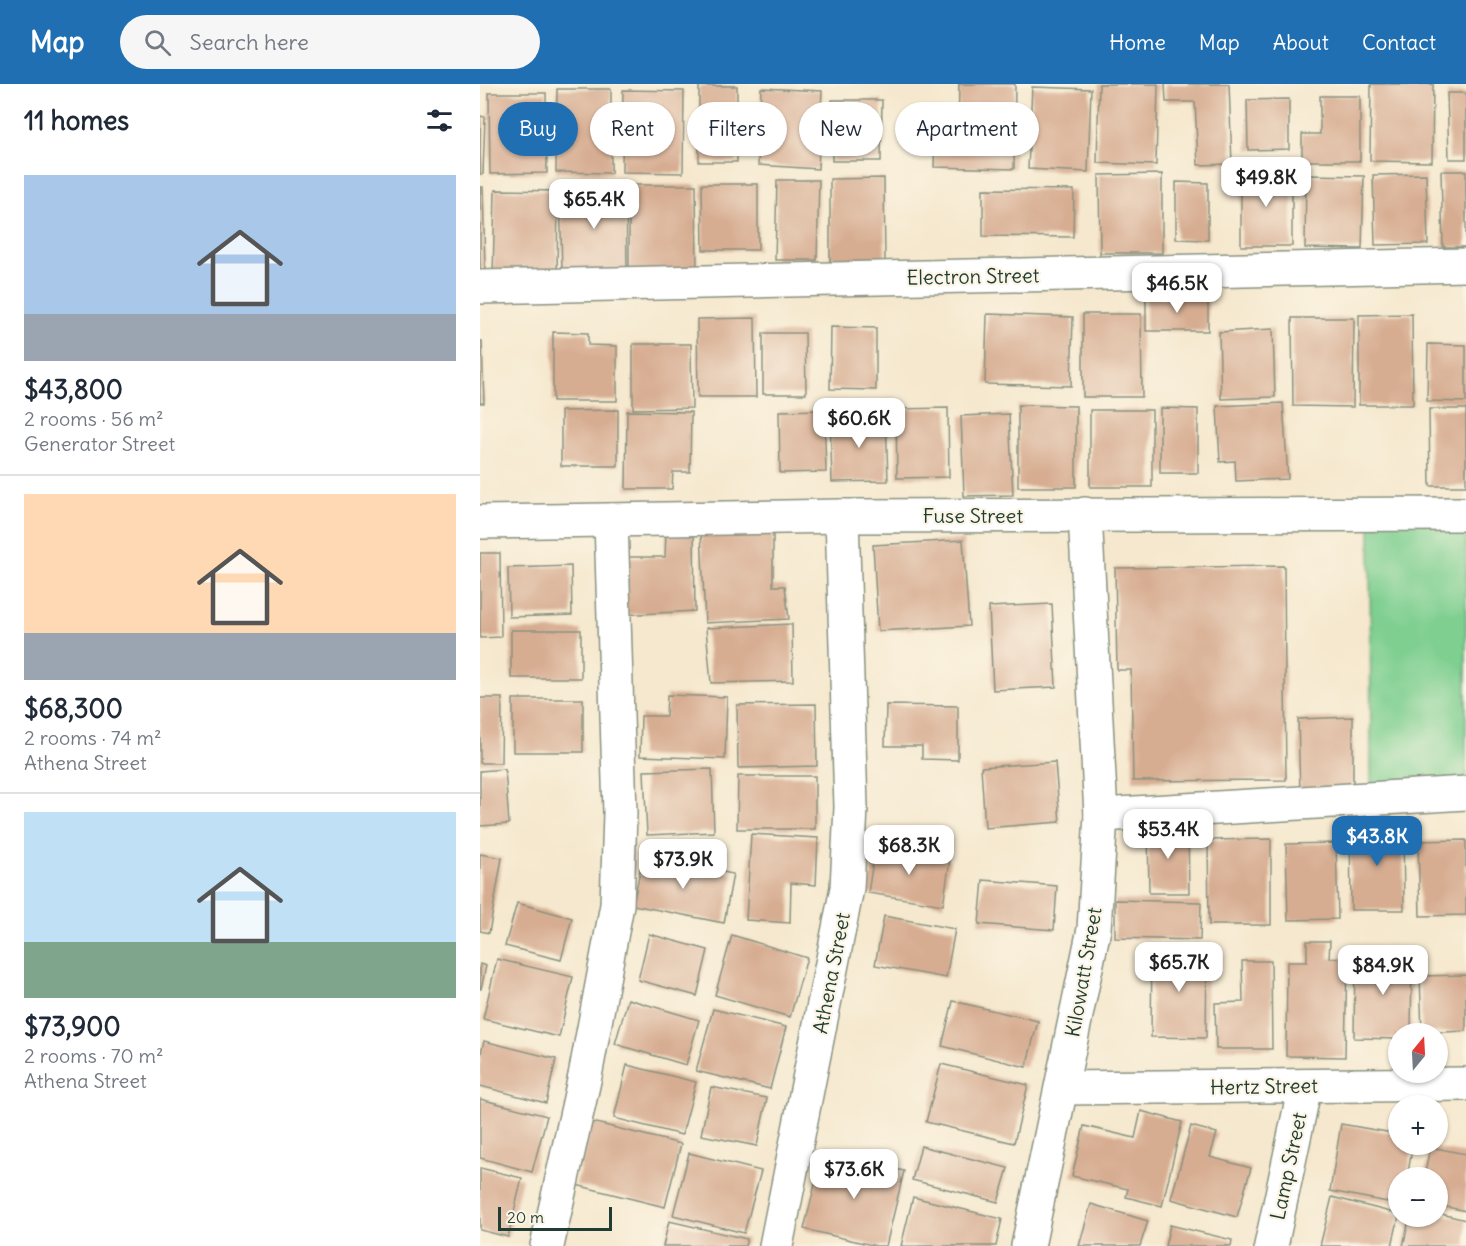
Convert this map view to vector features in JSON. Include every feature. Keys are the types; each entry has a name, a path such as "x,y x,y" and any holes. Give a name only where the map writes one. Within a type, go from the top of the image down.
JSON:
{"street":[{"name":"Electron Street","path":"480,287 1466,265"},
{"name":"Fuse Street","path":"480,522 1085,514 1466,514"},
{"name":"Kilowatt Street","path":"1028,1246 1094,929 1101,815 1085,514"},
{"name":"Athena Street","path":"776,1246 847,888 851,807 842,516"},
{"path":"547,1246 585,1076 617,905 620,813 611,520"},
{"path":"1101,815 1466,793"},
{"name":"Hertz Street","path":"1062,1088 1466,1083"},
{"name":"Lamp Street","path":"1271,1246 1305,1086"}],"green space":[{"path":"1466,515 1466,782 1371,789 1370,516"}],"building":[{"path":"959,84 1015,84 1015,102 959,102"},
{"path":"1099,84 1158,84 1156,165 1097,163"},
{"path":"1165,84 1229,84 1232,164 1198,165 1195,102 1166,102"},
{"path":"1371,84 1433,84 1432,162 1370,161"},
{"path":"699,86 737,86 737,102 699,102"},
{"path":"1032,87 1091,89 1088,172 1028,169 1029,156 1039,156 1039,102 1031,102"},
{"path":"761,88 822,91 821,102 799,102 799,156 819,156 818,169 758,165 758,156 787,156 787,102 760,102"},
{"path":"557,89 611,89 611,102 590,102 590,156 611,156 611,173 556,172 556,156 578,156 578,102 557,102"},
{"path":"623,90 684,91 683,173 622,172 622,156 675,156 675,102 623,102"},
{"path":"489,93 546,93 546,102 498,102 498,156 547,156 547,173 490,174"},
{"path":"1447,93 1466,93 1466,159 1449,159"},
{"path":"1320,96 1360,96 1360,161 1302,161 1302,134 1320,134"},
{"path":"1289,99 1289,149 1248,150 1247,100"},
{"path":"832,100 882,100 882,102 832,102"},
{"path":"480,116 485,117 483,174 480,174"},
{"path":"699,156 737,156 737,162 699,162"},
{"path":"832,156 881,156 881,161 832,161"},
{"path":"934,156 1014,156 1014,169 934,167"},
{"path":"1241,171 1292,171 1292,246 1241,246"},
{"path":"1441,171 1466,171 1466,247 1443,247"},
{"path":"1162,174 1162,253 1100,253 1099,175"},
{"path":"1426,174 1428,244 1375,245 1373,175"},
{"path":"1306,175 1364,176 1362,249 1305,248"},
{"path":"884,178 885,261 830,262 830,179"},
{"path":"777,180 819,180 817,260 775,260"},
{"path":"1176,182 1208,183 1208,240 1176,239"},
{"path":"702,184 758,184 758,250 703,250"},
{"path":"629,185 696,185 697,273 629,273"},
{"path":"480,187 483,187 485,269 480,269"},
{"path":"626,187 627,272 562,273 560,189"},
{"path":"983,189 1074,190 1073,237 983,236"},
{"path":"495,190 558,191 557,278 493,277"},
{"path":"1146,297 1208,297 1208,331 1146,331"},
{"path":"987,314 1073,317 1071,386 985,384"},
{"path":"1083,314 1141,314 1142,397 1083,397"},
{"path":"1412,314 1413,405 1359,405 1359,315"},
{"path":"755,318 756,397 698,397 697,319"},
{"path":"1292,318 1354,318 1353,407 1293,406"},
{"path":"831,327 876,328 876,390 830,389"},
{"path":"1273,329 1275,397 1221,399 1219,332"},
{"path":"553,332 588,333 588,345 617,346 617,401 553,401"},
{"path":"763,333 805,333 806,394 763,394"},
{"path":"480,341 482,341 484,403 480,403"},
{"path":"633,344 691,344 692,408 633,409"},
{"path":"1428,344 1466,345 1466,402 1427,401"},
{"path":"1283,403 1288,479 1236,481 1235,461 1220,462 1217,406"},
{"path":"1018,405 1076,406 1076,487 1018,487"},
{"path":"948,408 949,477 897,478 896,409"},
{"path":"1160,408 1198,409 1198,473 1160,473"},
{"path":"1429,409 1466,409 1466,486 1430,486"},
{"path":"618,410 618,466 561,466 561,411"},
{"path":"824,410 826,472 780,473 779,411"},
{"path":"1090,410 1152,410 1152,487 1090,487"},
{"path":"627,411 691,412 690,472 673,472 672,489 626,489"},
{"path":"1009,414 1013,495 964,496 961,416"},
{"path":"886,415 888,481 832,482 830,416"},
{"path":"773,529 773,586 785,586 789,619 705,623 701,532"},
{"path":"666,531 694,531 695,611 621,615 619,557 665,557"},
{"path":"963,540 969,626 878,631 873,545"},
{"path":"480,553 500,553 501,637 480,638"},
{"path":"571,566 572,615 509,617 508,568"},
{"path":"1284,566 1286,780 1133,781 1131,670 1117,670 1115,568"},
{"path":"1052,604 1056,687 993,690 989,607"},
{"path":"792,624 793,681 711,683 706,628"},
{"path":"511,630 581,630 581,678 511,678"},
{"path":"667,695 727,697 725,759 640,756 641,716 666,716"},
{"path":"480,698 502,698 501,763 480,763"},
{"path":"513,699 583,699 583,752 513,752"},
{"path":"816,704 817,766 738,768 737,705"},
{"path":"886,705 958,706 958,760 922,759 922,746 885,746"},
{"path":"1353,717 1353,794 1300,795 1298,719"},
{"path":"1055,762 1060,822 985,828 981,767"},
{"path":"505,769 509,824 480,826 480,771"},
{"path":"712,769 714,832 647,835 644,771"},
{"path":"738,776 815,776 815,829 737,829"},
{"path":"1350,824 1403,824 1404,910 1351,910"},
{"path":"1148,826 1188,826 1189,893 1149,893"},
{"path":"751,834 818,838 816,885 791,883 790,923 746,920"},
{"path":"1271,839 1271,925 1209,925 1208,840"},
{"path":"1466,840 1466,915 1420,916 1418,841"},
{"path":"1336,843 1338,919 1288,920 1286,844"},
{"path":"875,848 950,860 943,905 868,893"},
{"path":"480,854 502,858 489,933 480,931"},
{"path":"643,856 733,874 724,923 633,905"},
{"path":"983,880 1057,886 1054,930 979,924"},
{"path":"1115,900 1201,902 1200,940 1115,938"},
{"path":"517,903 572,918 561,960 505,946"},
{"path":"884,916 955,929 946,978 875,965"},
{"path":"649,934 708,950 697,996 638,980"},
{"path":"732,935 807,958 790,1017 715,995"},
{"path":"1307,941 1330,941 1329,958 1347,959 1345,1057 1286,1056 1287,962 1307,962"},
{"path":"1152,948 1207,949 1206,1038 1151,1037"},
{"path":"1355,954 1412,954 1411,1023 1388,1023 1388,1039 1354,1038"},
{"path":"497,959 573,977 559,1037 483,1019"},
{"path":"1242,961 1271,961 1272,1049 1216,1049 1215,1003 1243,1002"},
{"path":"480,964 486,966 481,989 480,989"},
{"path":"1466,975 1466,1031 1448,1032 1448,1023 1422,1023 1420,976"},
{"path":"628,999 699,1020 686,1065 615,1044"},
{"path":"953,1001 1038,1021 1026,1067 942,1046"},
{"path":"713,1009 786,1027 770,1089 696,1071"},
{"path":"484,1041 556,1059 546,1103 480,1086 480,1057"},
{"path":"941,1064 1028,1085 1014,1143 926,1122"},
{"path":"627,1065 696,1082 682,1135 614,1118"},
{"path":"711,1087 767,1098 757,1146 701,1135"},
{"path":"480,1099 547,1116 532,1172 480,1158"},
{"path":"1141,1111 1182,1122 1162,1206 1126,1197 1128,1189 1072,1176 1084,1126 1135,1138"},
{"path":"592,1122 681,1144 665,1207 576,1185"},
{"path":"1341,1124 1388,1132 1388,1155 1411,1155 1409,1167 1388,1167 1388,1202 1330,1191"},
{"path":"1191,1126 1217,1133 1210,1157 1251,1168 1237,1217 1171,1199"},
{"path":"921,1146 1008,1168 998,1202 912,1180"},
{"path":"1448,1150 1466,1154 1466,1211 1448,1207 1448,1167 1426,1167 1428,1155 1448,1155"},
{"path":"823,1152 904,1171 886,1246 876,1246 804,1229"},
{"path":"689,1153 761,1171 744,1233 673,1215"},
{"path":"480,1168 522,1178 508,1237 480,1230"},
{"path":"913,1197 1002,1219 996,1246 901,1246"},
{"path":"1332,1197 1388,1211 1388,1227 1396,1227 1392,1246 1320,1246"},
{"path":"1091,1204 1148,1221 1140,1246 1079,1246"},
{"path":"1448,1216 1466,1220 1466,1246 1403,1246 1407,1227 1448,1227"},
{"path":"669,1221 747,1239 745,1246 663,1246"},
{"path":"1170,1225 1232,1240 1231,1246 1165,1246"}]}
